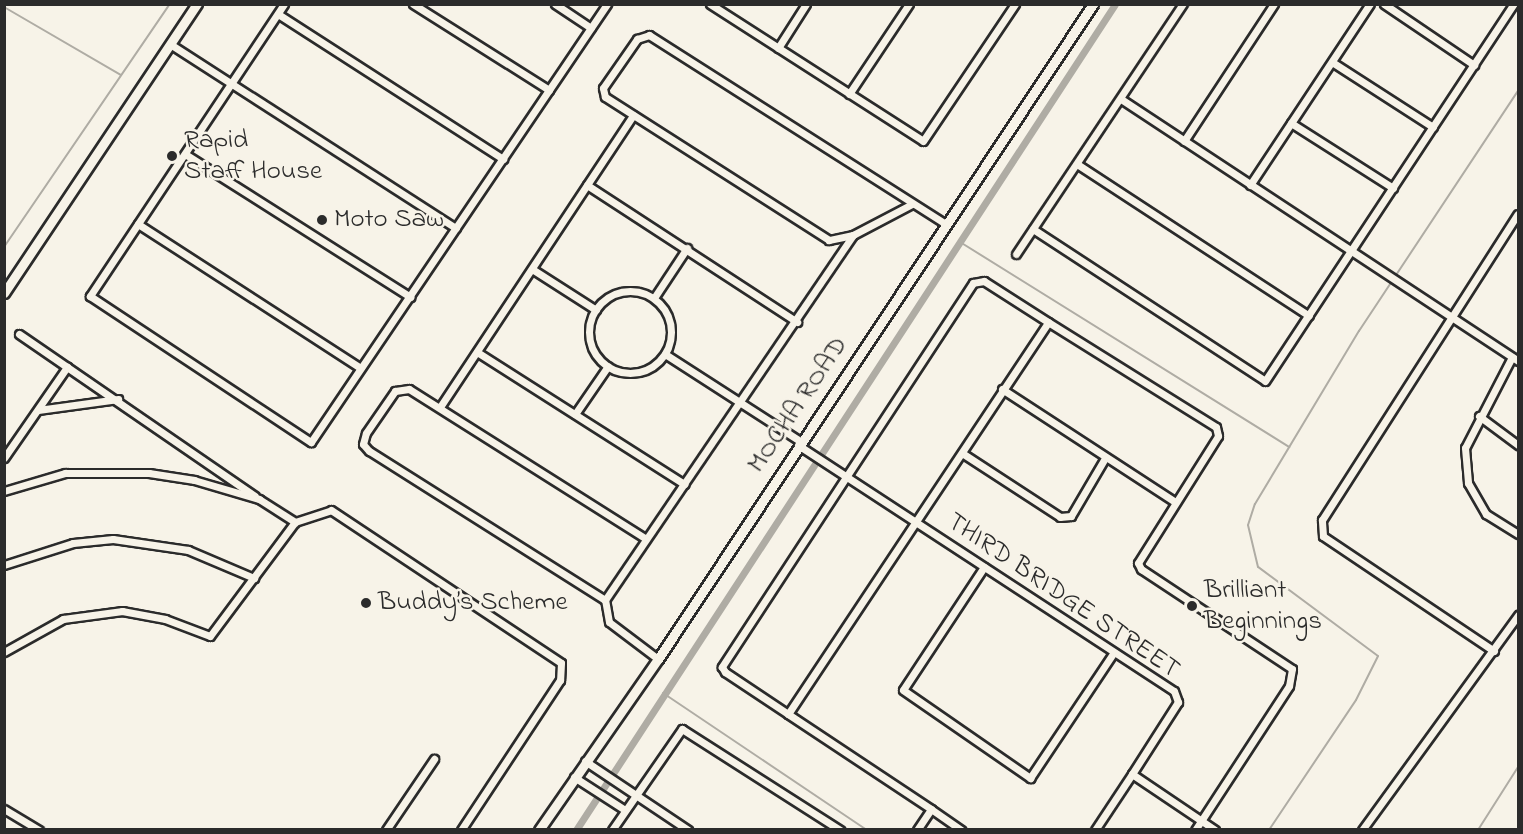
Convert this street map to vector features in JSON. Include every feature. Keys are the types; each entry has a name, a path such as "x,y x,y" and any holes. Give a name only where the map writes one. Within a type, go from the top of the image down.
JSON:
{"street":[{"path":"4,284 190,4"},
{"path":"4,293 197,4"},
{"path":"284,4 90,296 311,442 607,4"},
{"path":"413,4 549,90"},
{"path":"555,4 591,28"},
{"path":"710,4 923,141 1015,4"},
{"path":"778,48 806,4"},
{"path":"849,94 909,4"},
{"name":"MOCHA ROAD","path":"539,830 658,659 799,443 1094,4"},
{"path":"1016,254 1182,4"},
{"path":"1184,141 1274,4"},
{"path":"1250,185 1370,4"},
{"path":"1384,4 1474,65"},
{"path":"1033,230 1265,381 1514,4"},
{"path":"278,14 502,159"},
{"path":"912,204 853,236 839,240 823,236 633,116 605,97 603,88 637,39 646,35 947,225"},
{"path":"170,44 456,228"},
{"path":"1332,62 1433,127"},
{"path":"1121,99 1515,359 1479,416 1465,448 1468,483 1486,514 1518,534"},
{"path":"440,407 633,116"},
{"path":"1292,123 1393,188"},
{"path":"185,154 410,297"},
{"path":"1077,164 1309,316"},
{"path":"587,185 687,248 797,322"},
{"path":"1494,651 1323,536 1322,519 1450,316 1518,214"},
{"path":"138,224 361,368"},
{"path":"658,659 609,622 605,600 739,402 797,322 853,236"},
{"path":"654,298 687,248"},
{"path":"532,269 596,310"},
{"path":"962,830 788,714 722,666 845,475 973,283 984,281 1216,427 1218,436 1174,501 1138,563 1141,569 1292,669 1294,676 1196,830"},
{"path":"622,292 654,298 670,324 665,354 639,372 608,366 590,340 596,310 622,292"},
{"path":"788,714 1048,322"},
{"path":"19,334 118,399 295,522"},
{"path":"477,352 684,483"},
{"name":"THIRD BRIDGE STREET","path":"665,354 1174,691 1178,702 1136,768"},
{"path":"575,414 608,366"},
{"path":"4,458 67,367"},
{"path":"605,600 365,448 363,439 399,389 409,388 646,538"},
{"path":"1002,390 1174,501"},
{"path":"38,410 118,399"},
{"path":"1479,416 1518,446"},
{"path":"962,453 1060,517 1071,516 1105,458"},
{"path":"4,491 65,472 108,471 195,480 259,499"},
{"path":"4,652 63,619 122,611 165,619 210,636 295,522 331,510 561,663 560,680 460,830"},
{"path":"4,566 73,543 113,539 188,550 254,578"},
{"path":"984,567 903,690 1030,778 1114,652"},
{"path":"1362,830 1518,615"},
{"path":"612,830 682,729 840,830"},
{"path":"386,830 434,759"},
{"path":"585,761 688,830"},
{"path":"1095,830 1136,768 1215,830"},
{"path":"574,777 625,810"},
{"path":"5,809 39,830"},
{"path":"917,830 931,809"}],"waterway":[{"path":"4,247 170,4"},
{"path":"576,830 1115,4"},
{"path":"4,7 121,75"},
{"path":"1269,830 1356,700 1378,656 1258,567 1248,525 1255,504 1359,331 1518,91"},
{"path":"960,242 1289,447"},
{"path":"663,693 867,830"},
{"path":"1478,830 1518,767"}],"place":[{"name":"Rapid Staff House","path":"172,156"},
{"name":"Moto Saw","path":"322,220"},
{"name":"Buddy’s Scheme","path":"366,603"},
{"name":"Brilliant Beginnings","path":"1192,606"}]}
